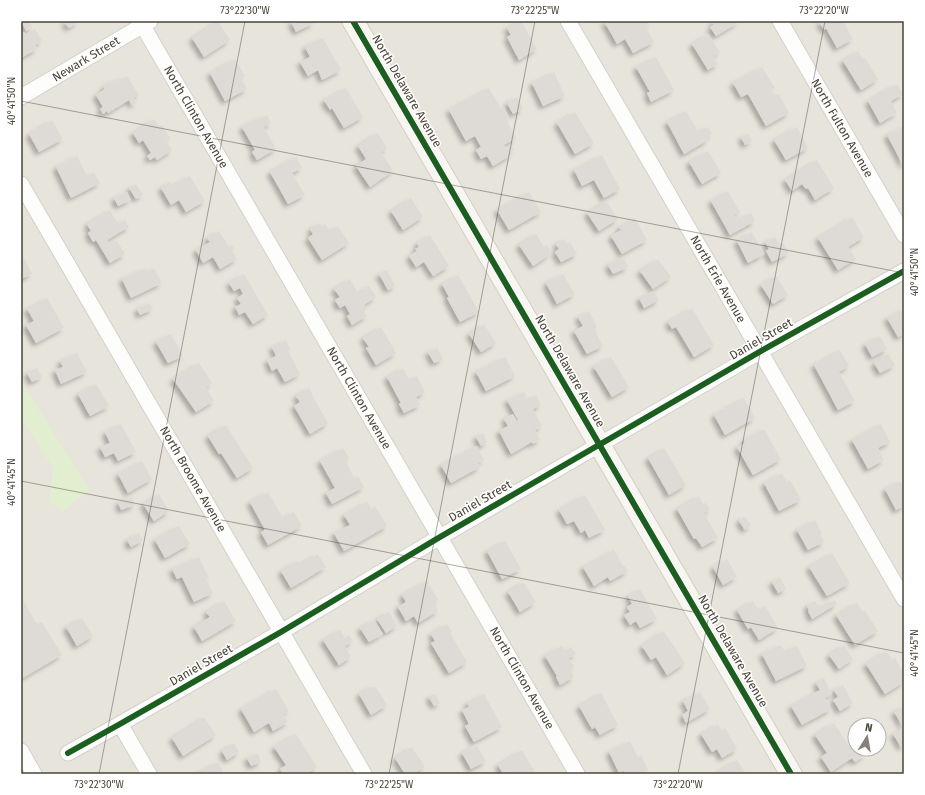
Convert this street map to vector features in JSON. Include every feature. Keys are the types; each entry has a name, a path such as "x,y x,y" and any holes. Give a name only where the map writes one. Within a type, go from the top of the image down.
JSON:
{"street":[{"name":"North Delaware Avenue","path":"353,21 791,774"},
{"name":"North Erie Avenue","path":"568,21 904,599"},
{"name":"North Fulton Avenue","path":"780,21 904,235"},
{"name":"Newark Street","path":"21,97 145,22"},
{"name":"North Clinton Avenue","path":"145,22 577,774"},
{"name":"North Broome Avenue","path":"21,184 364,774"},
{"name":"Daniel Street","path":"68,753 281,632 440,537 761,351 904,271"},
{"path":"120,724 149,774"},
{"path":"21,751 34,774"}],"shaded area":[{"path":"21,21 904,21 904,774 21,774"}],"green space":[{"path":"21,381 90,490 62,512 49,501 53,468 21,418"}],"building":[{"path":"21,21 29,21 32,27 26,31"},
{"path":"64,21 80,21 69,28"},
{"path":"218,21 230,40 204,57 192,38"},
{"path":"291,21 313,21 314,23 296,32"},
{"path":"521,21 537,49 519,60 507,37 511,35 507,28"},
{"path":"604,21 647,21 650,25 646,27 654,42 633,53 625,39 617,44"},
{"path":"712,21 739,22 716,36 710,27 714,25"},
{"path":"819,21 843,21 853,39 837,48 826,28 824,30"},
{"path":"35,29 42,41 35,45 37,49 21,58 21,34 24,32 26,34"},
{"path":"708,34 720,52 714,56 718,64 708,70 692,44"},
{"path":"323,38 341,70 322,80 318,70 308,76 300,62 310,57 305,47"},
{"path":"858,51 863,59 865,58 878,79 861,90 843,61"},
{"path":"656,57 674,90 651,102 647,93 650,92 636,67"},
{"path":"235,59 245,76 241,78 247,89 225,101 210,73"},
{"path":"762,67 775,88 771,90 775,96 779,94 789,113 766,126 748,94 741,97 733,83"},
{"path":"554,72 565,96 543,106 532,83"},
{"path":"127,76 139,95 133,98 136,103 132,105 129,100 108,113 107,111 103,114 100,109 103,107 96,95 105,89 103,87 116,79 118,82"},
{"path":"897,84 903,94 891,101 897,113 880,123 868,101"},
{"path":"346,88 363,117 344,128 332,108 330,110 324,100"},
{"path":"489,88 501,109 504,107 509,118 506,119 516,138 504,145 506,148 512,145 514,150 509,153 511,155 493,166 487,156 481,159 476,150 481,147 475,136 466,141 449,110"},
{"path":"517,97 523,109 513,114 507,103"},
{"path":"686,111 698,131 708,127 712,134 707,137 708,140 684,154 667,122"},
{"path":"575,112 594,143 575,154 557,123"},
{"path":"267,115 271,123 264,127 276,149 257,160 252,152 255,150 242,127"},
{"path":"154,119 159,127 162,125 170,138 166,141 172,150 157,160 155,157 150,160 147,156 151,153 143,140 139,143 133,133"},
{"path":"52,120 63,139 39,152 29,134"},
{"path":"904,126 904,167 887,135"},
{"path":"797,127 808,148 786,160 774,140"},
{"path":"378,133 387,148 381,152 393,171 370,187 356,166 366,159 358,146"},
{"path":"748,134 752,141 745,145 741,137"},
{"path":"708,151 721,173 702,184 689,162"},
{"path":"602,155 620,189 604,198 594,180 582,186 574,170"},
{"path":"77,156 87,176 94,172 100,183 71,198 56,167"},
{"path":"296,157 302,168 292,173 305,195 288,204 270,172"},
{"path":"817,160 834,188 815,200 808,188 806,189 802,184 792,191 785,180"},
{"path":"190,176 205,201 186,212 179,200 171,205 161,188 170,182 173,186"},
{"path":"136,184 143,195 136,199 129,188"},
{"path":"728,191 740,212 734,215 737,220 751,213 755,221 730,235 711,201"},
{"path":"127,192 131,200 118,206 114,198"},
{"path":"529,192 541,212 509,230 497,210"},
{"path":"411,198 423,217 403,230 391,211"},
{"path":"606,201 618,219 599,231 587,213"},
{"path":"110,210 118,224 125,220 129,227 107,240 110,245 117,241 125,254 110,263 96,240 93,242 88,233 91,231 87,224"},
{"path":"852,217 864,237 848,247 856,259 838,270 818,238"},
{"path":"635,218 647,240 622,254 611,236 621,230 619,227"},
{"path":"320,223 321,226 325,224 330,231 338,226 349,243 322,260 308,238 313,234 310,229"},
{"path":"219,231 229,247 232,245 234,249 232,251 237,259 220,269 213,257 203,263 196,250 210,242 207,238"},
{"path":"752,232 764,254 748,263 737,241"},
{"path":"536,234 544,247 547,245 551,251 548,253 549,255 533,266 519,245"},
{"path":"430,235 449,266 433,276 424,262 416,267 409,256 417,251 415,249 419,247 417,243"},
{"path":"775,237 780,245 783,243 789,253 772,262 766,251 769,249 765,242"},
{"path":"564,239 566,244 570,242 577,254 561,262 555,252 559,249 556,244"},
{"path":"22,255 32,274 21,279 21,256"},
{"path":"623,257 628,267 613,274 608,265"},
{"path":"658,259 671,277 653,289 640,271"},
{"path":"145,268 146,271 154,268 162,283 131,298 122,279"},
{"path":"387,270 395,286 388,290 379,274"},
{"path":"244,274 268,315 253,324 245,312 239,315 235,307 241,304 237,298 243,294 240,288 234,291 229,283"},
{"path":"563,274 575,294 557,304 546,283"},
{"path":"458,275 479,312 460,322 447,298 449,297 442,284"},
{"path":"776,276 788,295 773,304 761,285"},
{"path":"350,279 358,293 369,286 376,297 364,305 366,307 362,309 367,316 352,325 347,316 350,314 345,305 340,308 335,300 340,297 334,289"},
{"path":"654,291 659,300 644,308 639,298"},
{"path":"47,298 64,328 36,343 26,325 34,321 27,309"},
{"path":"150,303 153,309 140,315 137,309"},
{"path":"692,308 714,345 694,357 676,327 672,329 668,322"},
{"path":"904,309 904,334 898,337 887,318"},
{"path":"589,311 597,327 594,329 603,346 587,354 574,331 583,326 578,317"},
{"path":"484,324 496,343 481,352 469,334"},
{"path":"381,327 396,353 376,365 366,348 369,347 363,338"},
{"path":"171,334 183,356 168,363 156,342"},
{"path":"880,336 887,349 872,357 865,344"},
{"path":"286,340 290,349 288,350 300,374 285,382 277,368 272,371 267,360 276,356 272,347"},
{"path":"437,348 443,359 434,363 428,352"},
{"path":"840,350 849,366 839,372 855,401 838,410 814,365"},
{"path":"77,353 87,372 61,384 55,370 63,367 60,361"},
{"path":"888,354 895,365 880,373 874,363"},
{"path":"505,357 515,376 486,391 476,372"},
{"path":"611,357 629,387 612,397 594,367"},
{"path":"199,363 212,383 206,387 214,401 196,412 173,379"},
{"path":"37,368 42,377 32,382 27,373"},
{"path":"403,368 409,380 417,376 425,392 416,397 420,405 404,413 399,404 401,403 387,377"},
{"path":"96,384 109,406 90,416 78,394"},
{"path":"309,388 328,423 310,434 294,406 300,402 296,396"},
{"path":"524,392 528,400 536,395 541,405 533,409 542,426 535,430 540,440 532,444 532,442 511,454 499,431 508,426 504,419 513,414 517,421 518,420 507,400"},
{"path":"744,398 755,418 725,435 714,415"},
{"path":"121,424 136,452 118,461 114,453 105,457 100,447 110,443 105,432"},
{"path":"881,424 890,442 878,448 884,460 868,469 852,440"},
{"path":"226,425 253,468 237,478 208,436"},
{"path":"764,429 781,459 753,475 737,447 745,443 744,440"},
{"path":"483,433 487,442 481,446 476,437"},
{"path":"477,446 484,460 478,463 480,467 451,483 441,465"},
{"path":"343,448 349,458 345,460 354,478 358,476 364,487 332,504 326,493 335,488 320,461"},
{"path":"664,448 686,485 669,495 648,458"},
{"path":"142,461 152,479 128,493 118,474"},
{"path":"782,473 787,482 790,480 801,500 779,511 764,483"},
{"path":"900,481 904,487 904,506 896,510 885,489"},
{"path":"268,492 283,518 294,512 302,526 268,545 261,532 265,530 250,502"},
{"path":"159,494 169,511 154,521 143,504"},
{"path":"585,495 605,530 589,538 585,530 581,533 574,521 567,524 559,510"},
{"path":"699,496 703,504 706,503 710,510 704,513 718,538 702,547 696,538 694,539 677,509"},
{"path":"132,497 135,505 121,510 118,502"},
{"path":"367,502 371,509 375,506 387,526 344,551 334,533 350,525 344,515"},
{"path":"744,516 751,525 745,530 739,521"},
{"path":"815,520 822,533 820,534 824,542 808,550 797,530"},
{"path":"179,526 190,544 165,558 155,540"},
{"path":"139,533 143,540 131,547 127,540"},
{"path":"505,541 521,569 502,579 487,551"},
{"path":"614,550 623,566 624,565 628,571 610,581 608,577 594,586 583,567"},
{"path":"832,553 850,583 827,596 809,567"},
{"path":"318,554 326,567 291,588 281,571 298,561 301,564"},
{"path":"199,557 209,578 206,579 213,593 194,602 182,577 177,579 172,569"},
{"path":"727,559 737,577 723,585 713,567"},
{"path":"780,577 786,589 778,593 772,582"},
{"path":"427,581 438,600 434,603 438,611 418,623 414,616 406,621 398,607 406,602 402,595"},
{"path":"523,582 536,602 520,612 508,592"},
{"path":"640,589 657,619 640,628 636,621 630,625 624,615 630,612 627,607 632,604 628,596"},
{"path":"21,597 37,624 42,622 62,655 21,679"},
{"path":"834,600 837,604 812,619 807,606 815,601 818,606 822,604 823,607"},
{"path":"224,601 236,621 202,641 194,627 210,617 206,612"},
{"path":"753,601 759,610 765,606 778,628 759,640 751,627 748,629 737,610"},
{"path":"857,603 863,612 865,611 878,631 855,645 836,615"},
{"path":"389,612 397,626 386,633 377,619"},
{"path":"82,618 93,636 77,646 66,627"},
{"path":"374,620 383,634 369,642 360,628"},
{"path":"447,624 452,632 450,633 467,662 449,673 431,643 435,641 431,634"},
{"path":"340,630 345,638 349,635 353,641 345,646 351,657 339,665 323,640"},
{"path":"664,631 685,663 667,675 656,657 651,660 642,646"},
{"path":"781,645 785,652 797,646 807,666 776,681 762,654"},
{"path":"844,645 853,659 839,669 829,655"},
{"path":"562,646 564,651 571,647 576,654 569,658 574,667 570,670 574,677 560,685 556,677 557,676 545,656"},
{"path":"886,651 892,660 895,658 904,674 904,682 885,694 866,664"},
{"path":"824,678 832,694 825,698 831,709 802,725 791,706 820,690 816,683"},
{"path":"843,685 853,703 840,711 833,700 838,697 834,690"},
{"path":"372,686 373,688 376,687 387,705 371,715 359,694"},
{"path":"276,689 289,711 283,714 288,722 273,731 269,723 254,732 241,709"},
{"path":"700,692 710,709 686,723 682,715 688,711 683,701"},
{"path":"601,693 618,725 600,735 595,727 592,729 579,706"},
{"path":"435,694 440,703 434,706 429,697"},
{"path":"484,694 502,727 474,742 465,726 469,724 462,710 469,707 467,703"},
{"path":"904,706 904,728 894,712"},
{"path":"204,717 216,735 183,756 172,738"},
{"path":"834,723 847,743 847,757 862,757 855,762 852,758 831,772 821,757 827,753 815,735"},
{"path":"718,724 722,730 725,728 737,749 722,758 717,749 712,752 701,734"},
{"path":"904,728 904,746 901,747 893,734"},
{"path":"296,734 317,767 306,774 283,774 280,769 286,765 274,747"},
{"path":"630,741 638,757 641,755 648,770 639,774 625,774 624,771 619,773 609,752"},
{"path":"234,743 239,752 227,760 222,751"},
{"path":"476,744 486,761 471,769 462,753"},
{"path":"412,747 425,767 413,774 405,774 395,758"},
{"path":"522,750 536,774 509,774 508,772 503,774 498,765"},
{"path":"258,753 261,762 251,766 247,758"},
{"path":"737,760 746,774 715,774"},
{"path":"218,762 223,771 218,774 195,774"}],"cycle path":[{"path":"353,21 791,774"},
{"path":"68,753 281,632 440,537 761,351 904,271"}]}
